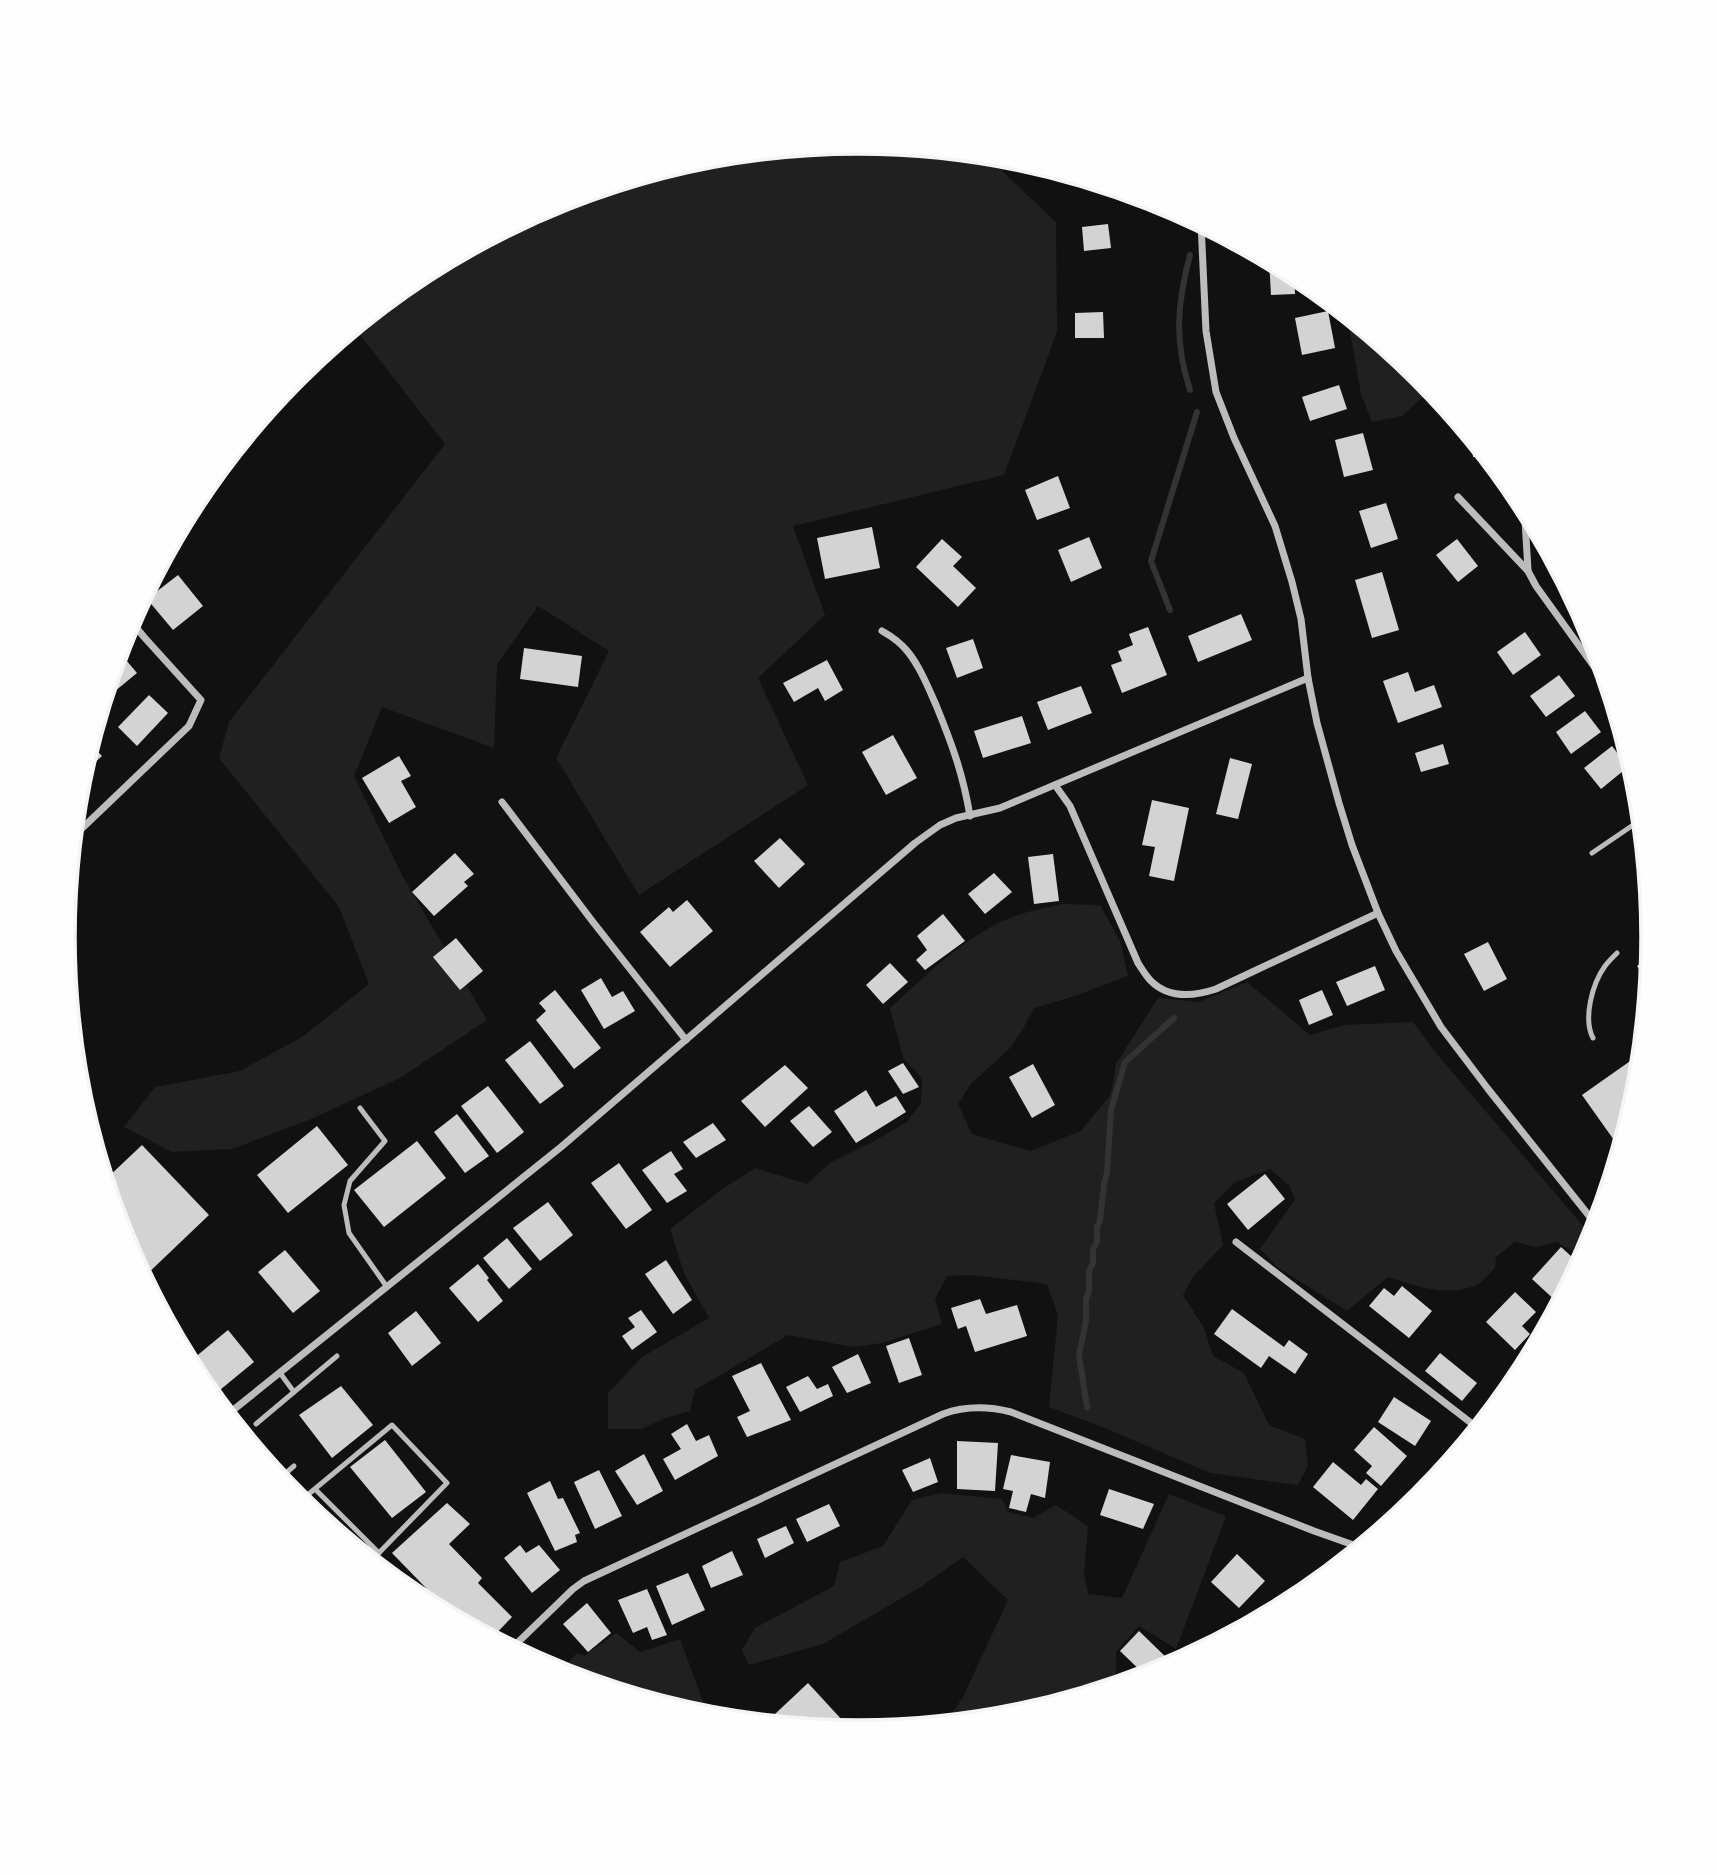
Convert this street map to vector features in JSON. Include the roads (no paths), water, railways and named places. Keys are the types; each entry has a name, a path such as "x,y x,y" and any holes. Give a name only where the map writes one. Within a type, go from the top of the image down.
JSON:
{"street":[{"path":"1201,233 1206,331 1216,392 1275,526 1301,619 1317,723 1352,845 1378,913 1396,951 1441,1027 1590,1217"},
{"path":"1458,497 1528,571 1591,663"},
{"path":"1525,527 1528,571"},
{"path":"83,826 189,726 201,700 138,630"},
{"path":"882,631 907,651 927,685 955,750 970,816"},
{"path":"234,1410 561,1147 915,843 940,825 956,818 1000,808 1308,678"},
{"path":"1055,785 1070,806 1138,963 1152,983 1166,991 1198,995 1216,989 1378,913"},
{"path":"502,802 686,1040"},
{"path":"1236,1242 1472,1424"},
{"path":"518,1643 584,1581 943,1414 959,1409 995,1408 1011,1412 1352,1545"}],"lane":[{"path":"1592,853 1633,825"},
{"path":"1593,1038 1588,1021 1596,983 1605,966 1617,953"},
{"path":"360,1108 385,1140 350,1181 344,1205 349,1233 387,1287"},
{"path":"256,1424 337,1356"},
{"path":"280,1373 294,1392"},
{"path":"308,1494 392,1424 447,1483 379,1553 315,1489"},
{"path":"287,1472 294,1466"}],"waterway":[{"path":"1190,255 1182,290 1179,323 1181,355 1190,390"},
{"path":"1170,610 1151,561 1197,412"},
{"path":"1087,1407 1079,1355 1086,1321 1089,1271 1097,1242 1097,1227 1107,1173 1111,1110 1125,1062 1174,1018"}]}
